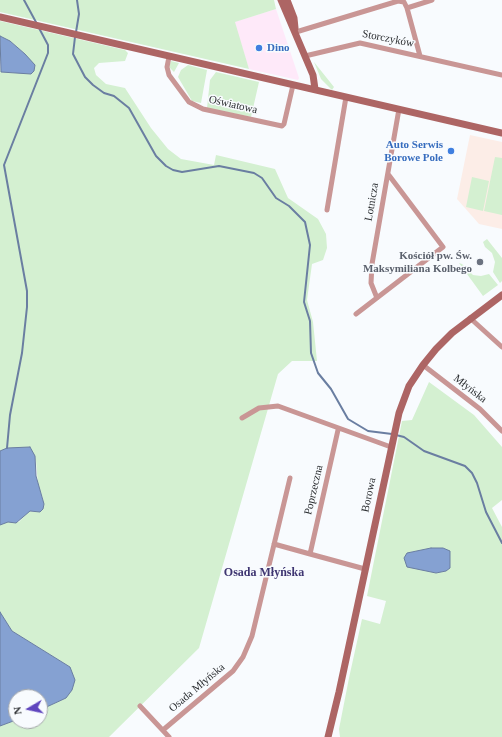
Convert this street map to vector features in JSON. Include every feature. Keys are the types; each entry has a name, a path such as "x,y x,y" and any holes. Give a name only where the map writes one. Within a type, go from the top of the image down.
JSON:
{"street":[{"path":"280,0 288,20 296,32"},
{"path":"287,0 294,18 296,32 314,79 315,89"},
{"path":"296,32 398,1 404,2 407,8 432,0"},
{"name":"Storczyków","path":"407,8 420,56"},
{"path":"0,17 169,57 502,132"},
{"name":"Storczyków","path":"305,56 360,43 502,75"},
{"name":"Oświatowa","path":"169,57 167,68 169,75 189,102 203,110 280,126 283,125 294,85"},
{"path":"327,210 346,97"},
{"name":"Lotnicza","path":"377,298 370,283 372,264 399,109"},
{"path":"356,314 443,247 388,174"},
{"name":"Borowa","path":"328,737 399,413 409,386 423,365 447,338 470,318 502,295"},
{"path":"470,318 502,347"},
{"name":"Młyńska","path":"423,365 480,409 502,431"},
{"path":"242,418 259,408 273,406 338,430 392,444"},
{"name":"Poprzeczna","path":"310,554 338,430"},
{"name":"Osada Młyńska","path":"163,730 233,671 243,657 252,636 290,478"},
{"path":"274,544 365,568"},
{"path":"140,706 169,737"}],"shaded area":[{"path":"276,9 299,78 298,80 249,69 234,22"},
{"path":"470,135 502,142 502,229 479,224 457,199"}],"green space":[{"path":"0,0 274,0 276,9 235,22 249,69 0,12"},
{"path":"0,21 125,50 128,53 125,61 99,63 94,68 96,75 106,84 125,88 151,128 168,149 181,159 214,165 216,155 275,169 288,198 318,219 326,234 327,248 323,260 312,264 307,300 313,322 317,361 292,361 278,374 199,648 109,737 0,737 0,726 8,723 8,729 48,729 48,706 66,698 70,667 12,631 0,612 0,525 4,522 19,522 30,511 34,512 43,499 38,485 36,461 25,448 7,448 0,451 0,65 1,72 17,73 25,54 10,41 0,36"},
{"path":"171,61 179,63 174,72 169,67"},
{"path":"314,62 334,87 332,90 321,79"},
{"path":"188,65 207,70 201,103 192,101 178,77 181,70"},
{"path":"216,72 259,82 251,117 207,108 210,80"},
{"path":"495,157 502,158 502,215 484,211"},
{"path":"472,177 489,181 483,211 466,207"},
{"path":"487,239 502,258 502,281 500,283 493,272 495,262 492,253 485,247 483,242"},
{"path":"459,263 473,275 481,276 489,274 498,285 483,296"},
{"path":"429,382 474,415 502,447 502,500 492,508 502,527 502,737 340,737 339,729 362,619 380,624 386,601 367,596 402,421 412,420","holes":["431,548 444,548 449,558 450,568 436,573 425,570 412,551 420,552"]}],"water":[{"path":"0,36 10,41 35,65 34,71 31,74 1,72"},
{"path":"30,447 35,456 36,476 44,504 43,509 40,512 30,511 16,523 8,522 0,525 0,451 7,448"},
{"path":"431,548 443,548 450,551 450,568 446,571 436,573 407,567 404,558 407,553"},
{"path":"0,612 12,631 70,667 75,680 72,690 66,698 48,706 48,689 8,689 8,723 0,726"}],"waterway":[{"path":"24,0 37,24"},
{"path":"76,32 79,14 77,0"},
{"path":"7,448 10,415 22,353 27,307 27,291 4,165 48,53 48,45 39,28"},
{"path":"75,37 73,54 85,77 104,93 114,96 129,108 156,156 166,166 173,170 182,172 219,166 254,173 262,178 276,198 289,206 305,222 310,245 304,302 310,321 311,353 318,373 331,389 348,419 368,431 392,434"},
{"path":"396,435 404,437 424,451 465,466 472,473 477,483 486,512 502,543"}],"place":[{"name":"Dino","path":"259,48"},
{"name":"Auto Serwis Borowe Pole","path":"451,151"},
{"name":"Kościół pw. Św. Maksymiliana Kolbego","path":"480,262"}],"district":[{"name":"Osada Młyńska","path":"264,573"}]}
